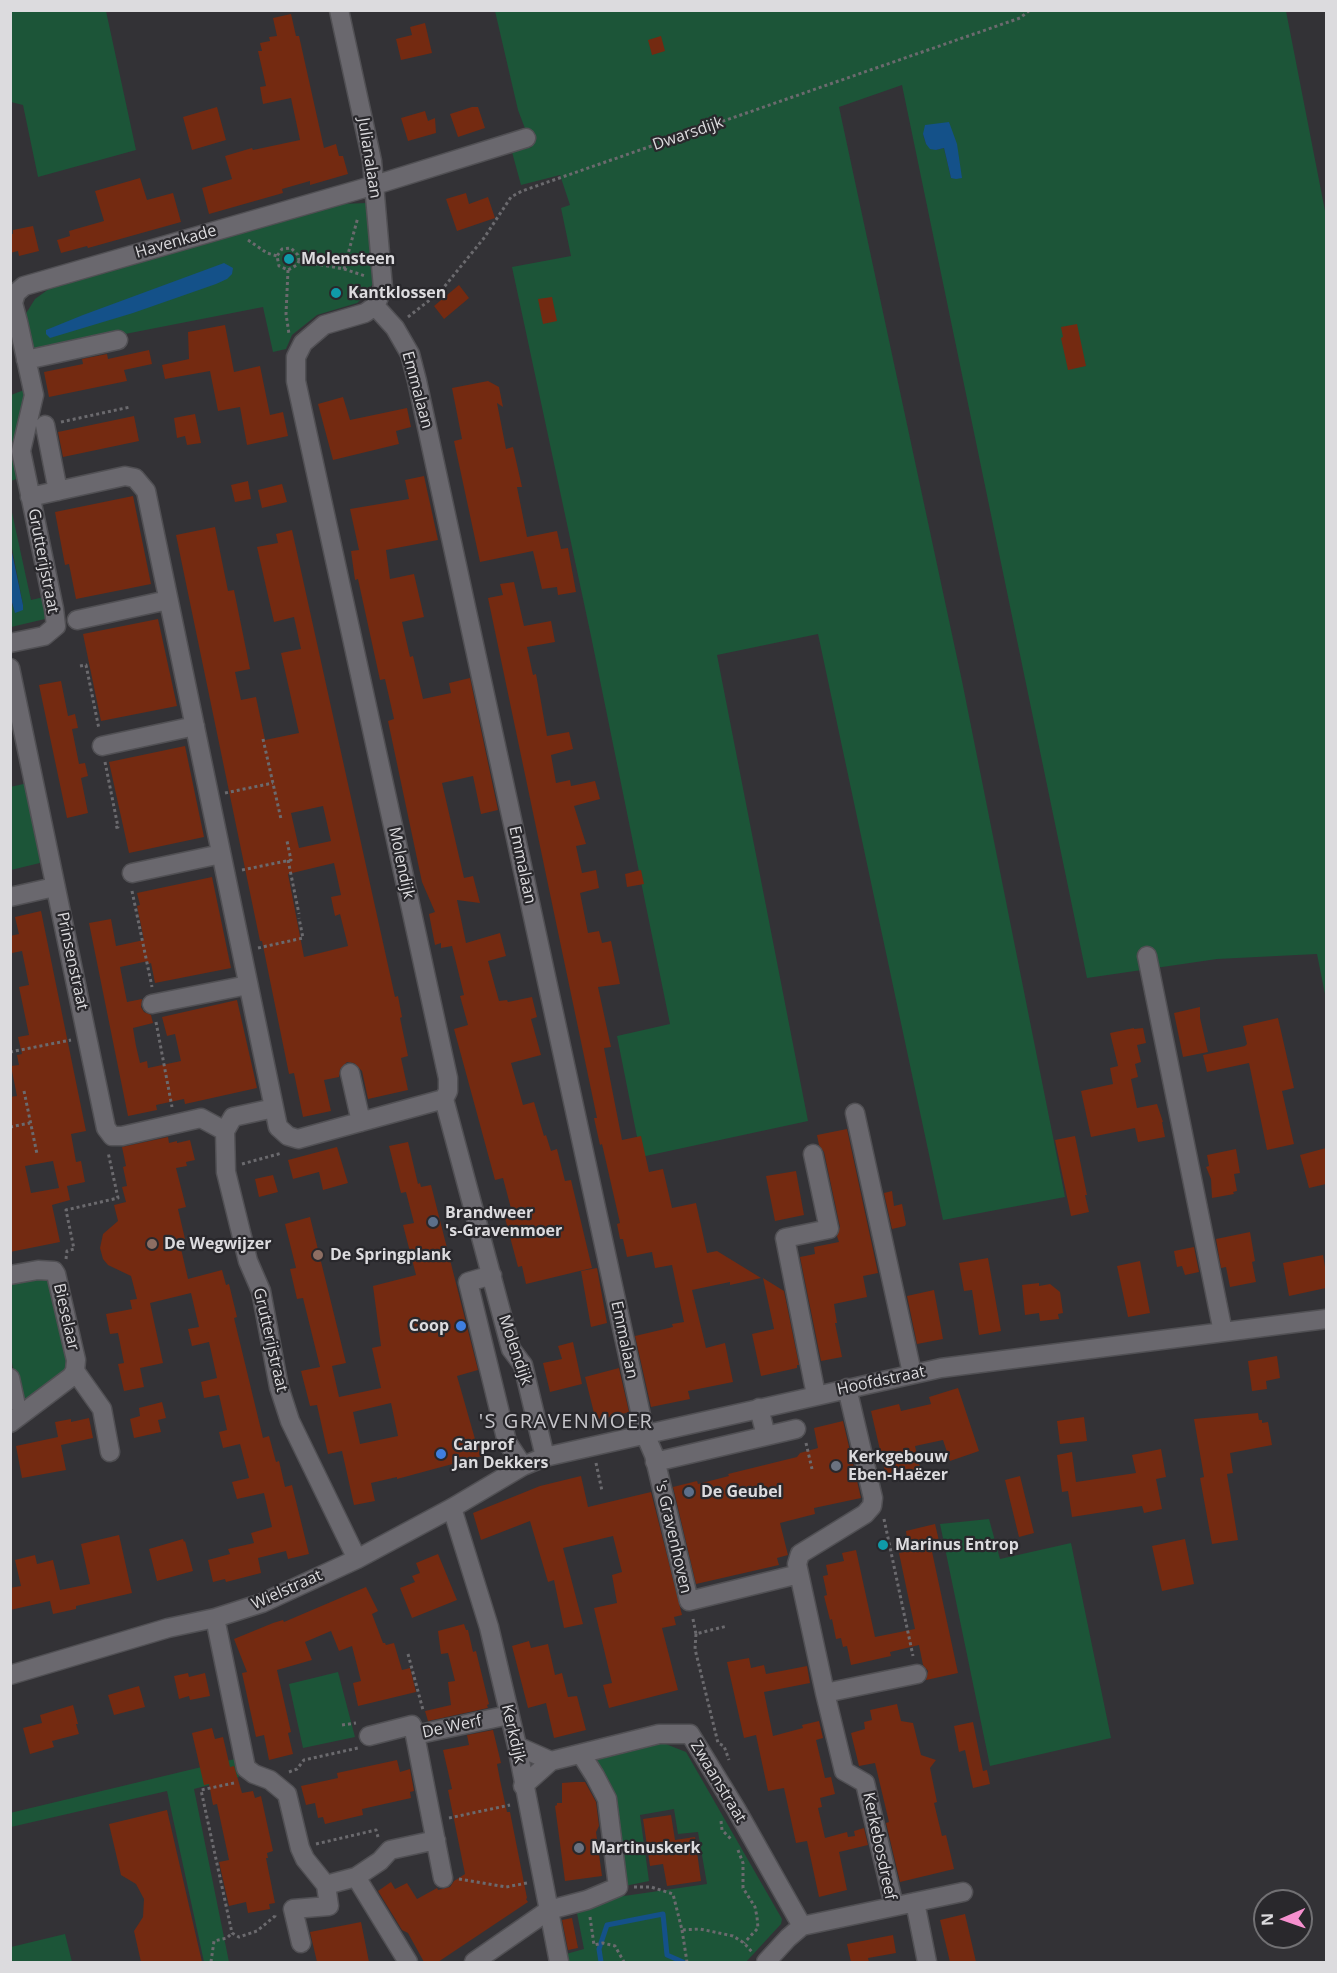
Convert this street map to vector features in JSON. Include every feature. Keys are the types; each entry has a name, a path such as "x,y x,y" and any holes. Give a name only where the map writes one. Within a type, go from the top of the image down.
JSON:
{"street":[{"name":"Julianalaan","path":"339,10 368,136 375,185 383,288 375,306"},
{"path":"375,185 526,138"},
{"name":"Havenkade","path":"14,323 13,303 16,293 24,286 375,185"},
{"path":"299,350 303,343 324,325 365,313 375,306"},
{"name":"Emmalaan","path":"375,306 395,328 410,354 417,381 645,1434"},
{"name":"Grutterijstraat","path":"10,643 44,636 56,626 21,451 22,436 33,405 33,395 27,365 14,323"},
{"path":"10,376 27,365 118,340"},
{"name":"Molendijk","path":"299,350 296,357 296,381 448,1078 448,1090 444,1099 511,1349 523,1365 545,1457"},
{"path":"45,425 58,491"},
{"name":"Grutterijstraat","path":"30,497 126,476 141,482 146,491 278,1127 288,1136"},
{"name":"Grutterijstraat","path":"77,620 168,600"},
{"name":"Prinsenstraat","path":"10,668 106,1128 112,1136"},
{"path":"102,746 195,726"},
{"path":"132,873 221,854"},
{"path":"10,897 50,888"},
{"path":"1147,956 1223,1332"},
{"path":"152,1004 248,985"},
{"path":"350,1073 361,1122"},
{"path":"288,1136 298,1139 444,1099"},
{"path":"112,1136 201,1118 225,1131 233,1118 274,1108"},
{"path":"855,1113 912,1373"},
{"name":"Grutterijstraat","path":"225,1131 226,1168 248,1261 261,1291 279,1387 290,1421 357,1559"},
{"path":"813,1154 829,1229 785,1238 816,1395"},
{"name":"Bieselaar","path":"10,1275 38,1270 54,1271 56,1274 76,1360 75,1371 102,1409 110,1452"},
{"path":"492,1275 468,1282 507,1442 523,1466"},
{"name":"Hoofdstraat","path":"545,1457 912,1373 1326,1319"},
{"name":"Bieselaar","path":"10,1423 75,1371"},
{"path":"10,1378 15,1401"},
{"path":"799,1574 797,1564 800,1554 865,1514 872,1506 873,1498 847,1388"},
{"path":"759,1408 766,1436"},
{"path":"656,1462 796,1430"},
{"name":"'s Gravenhoven","path":"645,1434 656,1462 688,1601 799,1574"},
{"name":"Wielstraat","path":"10,1676 168,1628 215,1618 262,1603 357,1559 452,1508 523,1466 545,1457"},
{"name":"Kerkdijk","path":"452,1508 489,1627 517,1746 560,1962"},
{"name":"Kerkebosdreef","path":"799,1574 844,1772 865,1783 894,1906 802,1926"},
{"path":"215,1618 246,1768 270,1780 287,1794 300,1848 305,1859 326,1885 329,1906 293,1909 301,1943"},
{"path":"825,1693 917,1674"},
{"name":"De Werf","path":"365,1742 412,1725 422,1733 508,1715"},
{"path":"422,1733 433,1822 443,1878"},
{"name":"Zwaanstraat","path":"525,1794 551,1761 659,1734 690,1734 736,1809 802,1926"},
{"path":"517,1746 551,1761"},
{"path":"474,1962 549,1910 587,1900 618,1887 607,1799 580,1754"},
{"path":"326,1885 356,1877 380,1861 390,1850 436,1840"},
{"path":"356,1877 408,1962"},
{"path":"894,1906 963,1893"},
{"path":"915,1902 927,1962"},
{"path":"761,1959 802,1926"}],"path":[{"name":"Dwarsdijk","path":"395,328 440,292 484,237 511,197 522,191 1020,18 1029,10"},
{"path":"299,261 344,269 360,208"},
{"path":"236,225 241,235 267,253 277,256"},
{"path":"291,248 298,255 299,261 297,265 288,270 279,266 277,256 282,249 291,248"},
{"path":"288,270 286,314 292,344 299,350"},
{"path":"45,425 130,407"},
{"path":"263,739 281,819"},
{"path":"209,796 273,783"},
{"path":"241,951 303,938 288,861 291,860 287,841"},
{"path":"225,874 288,861"},
{"path":"10,1052 87,1037"},
{"path":"24,1091 37,1154"},
{"path":"10,1126 30,1123"},
{"path":"54,1271 65,1261 67,1251 74,1249 66,1210 118,1198 107,1151 112,1136"},
{"path":"226,1168 286,1152 288,1136"},
{"path":"592,1446 602,1491"},
{"path":"872,1506 883,1513 917,1674"},
{"path":"688,1601 696,1634 695,1649 718,1743 724,1746 731,1768"},
{"path":"696,1634 727,1626"},
{"path":"408,1654 422,1733"},
{"path":"270,1780 297,1769 304,1760 365,1742"},
{"path":"246,1768 242,1781 201,1790 232,1933 239,1937 257,1931 275,1916 275,1913 293,1909"},
{"path":"433,1822 525,1794"},
{"path":"734,1842 722,1830 720,1823 724,1816 736,1809"},
{"path":"300,1848 376,1830 380,1846 390,1850"},
{"path":"738,1846 738,1854 742,1863 743,1888 758,1917 758,1928 744,1942"},
{"path":"470,1881 506,1887 543,1880"},
{"path":"618,1887 651,1887 673,1894 687,1962"},
{"path":"589,1913 594,1945 603,1943 615,1946 624,1962"},
{"path":"682,1930 700,1929 733,1936 744,1942 761,1959"},
{"path":"211,1962 214,1941 227,1938 232,1933"}],"green space":[{"path":"11,10 106,11 136,150 38,177 23,105 11,102"},
{"path":"495,11 1286,11 1326,216 1326,999 1317,954 1217,959 1087,978 902,85 839,107 962,681 1065,1197 943,1220 818,634 717,655 808,1121 641,1157 617,1036 670,1024 591,636 512,267 571,256 561,208 570,205 560,175 521,185 512,152 532,147 518,110","holes":["923,134 957,144 951,178 944,148 936,150 926,144"]},
{"path":"367,203 373,283 367,294 357,303 317,315 292,335 286,349 273,352 263,307 33,352 25,315 35,299 53,286 341,204"},
{"path":"24,390 26,401 12,443 19,478 11,481 11,395"},
{"path":"11,508 31,600 44,597 47,615 45,619 11,627 10,599 15,612 23,605 11,543"},
{"path":"28,783 44,862 11,870 10,787"},
{"path":"36,1278 52,1283 69,1364 68,1369 20,1407 11,1357 10,1284"},
{"path":"989,1519 1000,1559 1071,1543 1111,1738 990,1766 940,1524"},
{"path":"338,1672 355,1737 303,1748 289,1684"},
{"path":"658,1741 686,1752 782,1919 781,1924 746,1962 561,1962 559,1956 584,1949 576,1908 617,1897 707,1884 698,1832 678,1834 674,1809 640,1815 649,1881 620,1887 597,1756"},
{"path":"235,1759 239,1777 194,1789 229,1962 204,1962 167,1791 11,1827 10,1813"},
{"path":"65,1934 72,1962 11,1962 11,1947"}],"water":[{"path":"949,122 957,144 962,178 951,178 944,148 930,149 923,134 925,125"},
{"path":"224,263 233,268 232,274 216,284 133,313 50,338 46,334 46,330 83,315"},
{"path":"10,543 23,605 23,610 15,613 11,599"}],"building":[{"path":"291,14 296,36 299,36 324,148 336,144 339,156 343,156 348,174 310,185 310,181 282,189 283,193 209,214 202,188 232,179 225,156 252,148 253,150 300,140 291,98 263,104 260,87 266,86 258,51 262,51 260,43 270,41 269,37 277,36 273,18"},
{"path":"425,23 432,53 401,60 396,39 412,35 410,27"},
{"path":"661,36 665,51 652,55 648,40"},
{"path":"217,107 226,140 192,150 183,117"},
{"path":"478,107 485,128 458,137 450,114"},
{"path":"425,111 428,121 435,118 436,133 408,141 401,118"},
{"path":"140,178 147,200 173,193 181,222 88,248 87,246 61,253 57,240 70,236 69,231 104,221 95,191"},
{"path":"466,193 469,204 488,197 495,218 457,231 446,199"},
{"path":"33,226 39,251 19,256 18,251 10,253 10,234 13,234 13,230"},
{"path":"459,285 469,298 444,319 434,306"},
{"path":"552,297 557,321 543,324 538,299"},
{"path":"1077,324 1086,366 1068,370 1061,327"},
{"path":"225,325 234,372 260,366 270,415 283,412 288,436 247,445 240,407 218,411 210,371 165,379 162,365 189,359 188,332"},
{"path":"149,350 152,364 124,370 127,381 49,397 44,372 83,364 82,359 107,354 108,359"},
{"path":"488,381 499,387 503,407 497,403 506,449 513,447 522,487 517,487 527,537 557,531 561,549 568,548 576,592 558,595 557,587 542,589 533,551 480,562 454,441 462,439 452,388"},
{"path":"343,397 350,420 407,408 411,427 396,431 399,444 333,460 318,404"},
{"path":"195,414 201,443 187,445 185,436 177,438 174,418"},
{"path":"134,416 139,441 63,457 58,432"},
{"path":"424,476 438,540 386,550 390,579 414,574 424,617 402,622 423,699 451,693 449,683 470,678 498,810 481,814 473,776 442,783 464,878 473,876 480,903 457,900 466,943 500,933 506,956 488,961 499,1001 507,1000 508,1002 532,997 537,1017 531,1019 541,1055 511,1063 523,1105 534,1102 551,1151 557,1149 565,1181 571,1180 592,1268 526,1284 522,1266 518,1267 505,1218 513,1216 503,1178 495,1180 454,1029 468,1025 460,996 464,995 452,946 441,948 441,943 435,945 429,914 435,912 422,882 388,721 394,719 385,679 380,680 358,579 355,580 351,551 359,550 350,509 409,499 405,480"},
{"path":"248,481 251,499 235,502 231,485"},
{"path":"282,484 287,502 262,508 258,490"},
{"path":"133,496 151,584 76,599 69,564 65,565 55,512"},
{"path":"215,527 228,591 234,590 250,669 235,672 241,700 256,697 265,740 299,733 281,653 301,649 294,617 274,622 257,547 278,543 276,534 292,530 395,997 398,996 408,1056 401,1058 408,1090 368,1099 362,1071 354,1063 347,1062 340,1069 339,1077 324,1080 331,1111 303,1117 294,1073 289,1074 176,535","holes":["323,806 331,841 299,848 291,813","334,863 341,895 331,897 335,916 340,914 348,946 304,957 288,874"]},
{"path":"514,582 524,626 551,621 555,642 527,647 533,675 536,674 547,736 569,732 573,749 551,755 556,783 570,780 571,786 595,781 600,799 574,806 586,844 576,846 582,873 596,870 599,888 580,893 588,933 599,931 602,943 611,941 620,984 598,987 611,1047 604,1048 622,1140 641,1136 649,1172 663,1169 672,1208 696,1203 707,1253 717,1251 761,1278 692,1290 706,1348 725,1343 733,1382 688,1391 690,1399 651,1407 635,1336 684,1322 672,1265 655,1268 652,1252 627,1257 623,1239 620,1239 617,1224 620,1223 594,1118 597,1118 488,598 503,595 500,584"},
{"path":"158,619 177,706 101,721 83,634"},
{"path":"61,681 68,716 75,714 78,728 72,729 79,764 85,763 88,776 81,778 88,813 67,818 39,685"},
{"path":"185,746 204,837 129,853 109,762"},
{"path":"641,870 644,884 627,887 625,874"},
{"path":"212,877 231,968 155,983 151,963 149,964 148,961 120,967 127,1002 142,999 141,1007 144,1012 151,1015 153,1023 133,1028 136,1046 140,1063 147,1061 148,1068 181,1061 175,1034 167,1036 162,1017 237,1000 257,1088 185,1104 184,1099 156,1105 157,1110 128,1116 89,923 111,919 116,946 144,940 137,906 140,905 137,893"},
{"path":"41,911 86,1131 71,1134 76,1162 81,1161 85,1182 67,1186 70,1200 52,1205 60,1242 10,1252 10,1097 17,1096 11,1066 19,1065 17,1055 22,1054 18,1037 29,1035 19,987 29,985 22,951 12,953 10,936 19,934 15,917","holes":["53,1161 59,1188 31,1193 25,1166"]},
{"path":"1200,1007 1200,1018 1208,1052 1183,1057 1174,1013"},
{"path":"1278,1018 1294,1088 1282,1091 1294,1144 1267,1150 1249,1063 1207,1072 1203,1055 1245,1046 1247,1044 1243,1026"},
{"path":"1143,1028 1146,1043 1137,1045 1141,1062 1135,1064 1138,1077 1131,1079 1137,1108 1157,1104 1165,1137 1138,1142 1135,1128 1091,1137 1081,1091 1113,1084 1110,1068 1118,1066 1110,1033"},
{"path":"847,1129 878,1273 863,1276 867,1297 834,1304 837,1323 835,1323 842,1357 821,1361 800,1257 815,1254 814,1247 839,1242 837,1236 840,1227 824,1152 819,1145 817,1135"},
{"path":"1075,1136 1089,1212 1071,1216 1055,1140"},
{"path":"168,1137 169,1143 190,1140 195,1160 186,1162 187,1166 176,1168 186,1207 178,1209 185,1239 179,1240 188,1279 222,1270 226,1285 229,1284 237,1317 234,1318 263,1438 269,1436 276,1462 279,1461 285,1487 292,1485 309,1554 288,1559 286,1551 258,1558 261,1573 226,1582 225,1579 213,1582 208,1560 230,1554 228,1549 254,1543 251,1533 272,1527 264,1493 237,1499 232,1482 249,1478 240,1444 223,1448 219,1432 227,1430 219,1395 204,1398 201,1382 217,1378 209,1342 192,1346 188,1329 199,1327 191,1293 150,1303 163,1363 140,1368 144,1387 124,1391 118,1364 124,1363 118,1333 110,1334 106,1314 132,1309 130,1300 137,1299 131,1276 108,1265 103,1259 100,1248 103,1234 118,1221 114,1205 126,1202 122,1187 127,1186 122,1147"},
{"path":"408,1142 418,1184 420,1183 421,1187 431,1185 478,1370 457,1376 482,1456 397,1479 397,1477 371,1483 375,1501 354,1505 342,1451 328,1454 317,1405 310,1406 301,1371 320,1367 303,1298 297,1299 290,1269 296,1268 285,1224 310,1217 346,1363 332,1366 339,1397 381,1388 372,1348 381,1346 373,1286 416,1275 403,1225 414,1223 406,1192 401,1193 389,1146","holes":["391,1403 398,1436 360,1444 353,1412"]},
{"path":"337,1147 348,1183 323,1190 319,1172 293,1179 288,1160"},
{"path":"1326,1148 1326,1184 1309,1188 1300,1155"},
{"path":"1236,1149 1240,1173 1234,1174 1237,1191 1233,1192 1234,1194 1212,1198 1211,1179 1206,1167 1209,1166 1207,1155"},
{"path":"796,1171 804,1215 775,1221 766,1176"},
{"path":"273,1175 278,1192 259,1197 255,1179"},
{"path":"892,1191 894,1206 902,1204 906,1224 892,1229 884,1193"},
{"path":"1250,1232 1256,1282 1230,1287 1226,1267 1221,1268 1216,1239"},
{"path":"1194,1247 1199,1272 1185,1275 1182,1266 1177,1267 1174,1251"},
{"path":"1323,1255 1326,1288 1289,1296 1283,1263"},
{"path":"988,1258 1001,1331 979,1335 972,1290 964,1291 959,1263"},
{"path":"1140,1261 1150,1313 1128,1317 1117,1266"},
{"path":"597,1268 607,1323 591,1327 581,1271"},
{"path":"763,1278 784,1291 799,1365 797,1368 761,1376 752,1334 774,1329"},
{"path":"1039,1283 1039,1286 1050,1284 1060,1292 1063,1313 1058,1314 1059,1319 1040,1321 1039,1313 1025,1315 1022,1285"},
{"path":"934,1290 943,1339 917,1344 907,1296"},
{"path":"573,1342 582,1384 550,1392 543,1363 562,1359 558,1346"},
{"path":"1277,1356 1280,1378 1266,1381 1267,1389 1252,1391 1248,1361"},
{"path":"619,1368 629,1412 596,1421 585,1377"},
{"path":"958,1388 979,1451 950,1461 943,1440 915,1446 920,1468 886,1476 871,1411 899,1404 901,1411 931,1404 929,1397"},
{"path":"162,1402 166,1418 158,1420 161,1432 134,1438 130,1419 140,1416 139,1408"},
{"path":"1258,1413 1262,1423 1268,1422 1272,1445 1230,1453 1233,1473 1227,1474 1238,1540 1212,1544 1200,1478 1204,1477 1194,1419"},
{"path":"1084,1417 1087,1441 1060,1444 1057,1421"},
{"path":"89,1418 93,1438 61,1445 66,1470 22,1478 16,1446 58,1437 55,1422 71,1419 71,1422"},
{"path":"843,1421 861,1498 814,1508 815,1514 780,1523 788,1555 777,1558 779,1565 696,1584 673,1487 697,1481 698,1484 797,1457 800,1453 818,1448 814,1428"},
{"path":"1161,1449 1166,1477 1156,1479 1162,1509 1144,1513 1142,1506 1072,1517 1068,1491 1062,1492 1057,1455 1072,1452 1076,1482 1136,1473 1132,1455"},
{"path":"581,1476 588,1507 651,1492 682,1615 674,1617 676,1625 662,1628 678,1690 609,1708 603,1685 612,1683 594,1608 617,1603 612,1575 622,1572 613,1536 563,1548 583,1624 564,1628 554,1580 548,1582 530,1521 481,1540 473,1513 540,1486"},
{"path":"1020,1476 1034,1533 1019,1537 1005,1480"},
{"path":"935,1524 940,1545 931,1547 958,1673 926,1680 928,1671 923,1665 919,1645 890,1652 891,1656 851,1665 847,1646 843,1647 841,1638 836,1639 824,1596 827,1595 823,1576 828,1575 826,1565 844,1561 842,1553 856,1550 875,1637 915,1629 899,1553 903,1552 901,1540 907,1539 906,1531"},
{"path":"119,1535 132,1593 76,1606 76,1609 53,1614 50,1601 10,1610 10,1588 21,1586 15,1560 35,1555 37,1564 53,1560 60,1590 90,1584 81,1544"},
{"path":"183,1539 193,1571 157,1581 149,1549"},
{"path":"1185,1539 1194,1584 1162,1591 1152,1546"},
{"path":"438,1554 457,1600 412,1618 400,1588 415,1582 412,1576 420,1573 416,1563"},
{"path":"366,1587 378,1611 372,1614 383,1643 386,1645 394,1643 402,1670 410,1668 416,1692 358,1706 353,1683 361,1681 352,1646 339,1651 331,1631 305,1642 312,1660 277,1670 291,1732 288,1733 293,1754 269,1760 264,1735 256,1737 242,1673 247,1672 234,1639 273,1623 283,1620 284,1622"},
{"path":"464,1624 468,1630 473,1652 476,1651 489,1704 488,1708 428,1721 425,1711 451,1705 448,1682 455,1681 448,1653 441,1654 438,1631"},
{"path":"529,1641 531,1648 548,1644 555,1675 562,1673 568,1697 577,1696 586,1730 554,1738 546,1703 528,1708 512,1646"},
{"path":"749,1658 751,1668 764,1665 766,1674 807,1666 810,1683 764,1692 773,1736 819,1721 823,1738 816,1740 825,1778 831,1777 835,1794 820,1798 822,1807 818,1808 825,1838 847,1832 848,1837 855,1836 854,1831 864,1828 868,1845 839,1852 847,1890 819,1897 807,1841 796,1843 784,1788 768,1791 756,1735 744,1738 727,1662"},
{"path":"188,1673 189,1677 205,1673 210,1696 190,1700 189,1696 179,1699 174,1676"},
{"path":"139,1686 145,1707 114,1715 108,1695"},
{"path":"897,1704 901,1721 913,1723 921,1755 936,1760 930,1768 937,1802 934,1803 942,1836 946,1835 954,1869 900,1882 875,1763 859,1766 851,1733 865,1729 864,1722 872,1720 870,1710"},
{"path":"73,1705 79,1734 52,1741 54,1747 30,1754 23,1728 42,1723 40,1715"},
{"path":"973,1722 983,1771 987,1770 990,1784 973,1788 965,1750 959,1752 954,1726"},
{"path":"212,1728 215,1739 223,1737 230,1767 234,1766 242,1793 253,1791 255,1798 261,1796 273,1851 267,1853 268,1858 266,1858 275,1903 269,1904 270,1909 248,1913 246,1902 229,1906 219,1862 229,1860 217,1804 213,1805 209,1784 204,1785 192,1733"},
{"path":"493,1730 501,1763 497,1764 500,1780 507,1812 510,1812 528,1902 438,1962 424,1962 408,1933 402,1930 378,1891 391,1882 395,1889 407,1883 417,1899 437,1888 438,1890 450,1887 454,1881 465,1874 448,1790 452,1789 443,1750 469,1745 467,1735"},
{"path":"397,1760 400,1772 410,1769 414,1791 410,1792 411,1798 362,1809 363,1815 325,1824 323,1817 318,1818 315,1803 306,1805 301,1786 338,1778 337,1773"},
{"name":"Martinuskerk","path":"585,1782 596,1802 599,1826 596,1832 602,1876 565,1881 555,1806 557,1803 562,1803 562,1783"},
{"path":"167,1810 202,1962 141,1962 134,1931 143,1917 144,1899 136,1884 121,1875 109,1824"},
{"path":"671,1815 675,1840 695,1837 701,1881 667,1886 663,1864 650,1866 643,1819"},
{"path":"965,1914 976,1962 950,1962 940,1920"},
{"path":"572,1918 578,1948 568,1950 562,1920"},
{"path":"361,1922 369,1962 317,1962 310,1932"},
{"path":"893,1935 896,1953 868,1958 869,1962 851,1962 847,1944"}],"waterway":[{"path":"601,1962 599,1949 607,1925 663,1914 667,1955 683,1962"}],"place":[{"name":"Molensteen","path":"289,259"},
{"name":"Kantklossen","path":"336,293"},
{"name":"Brandweer 's-Gravenmoer","path":"433,1222"},
{"name":"De Wegwijzer","path":"152,1244"},
{"name":"De Springplank","path":"318,1255"},
{"name":"Coop","path":"461,1326"},
{"name":"Carprof Jan Dekkers","path":"441,1454"},
{"name":"Kerkgebouw Eben-Haëzer","path":"836,1466"},
{"name":"De Geubel","path":"689,1492"},
{"name":"Marinus Entrop","path":"883,1545"},
{"name":"Martinuskerk","path":"579,1848"}],"district":[{"name":"'S GRAVENMOER","path":"566,1422"}]}
